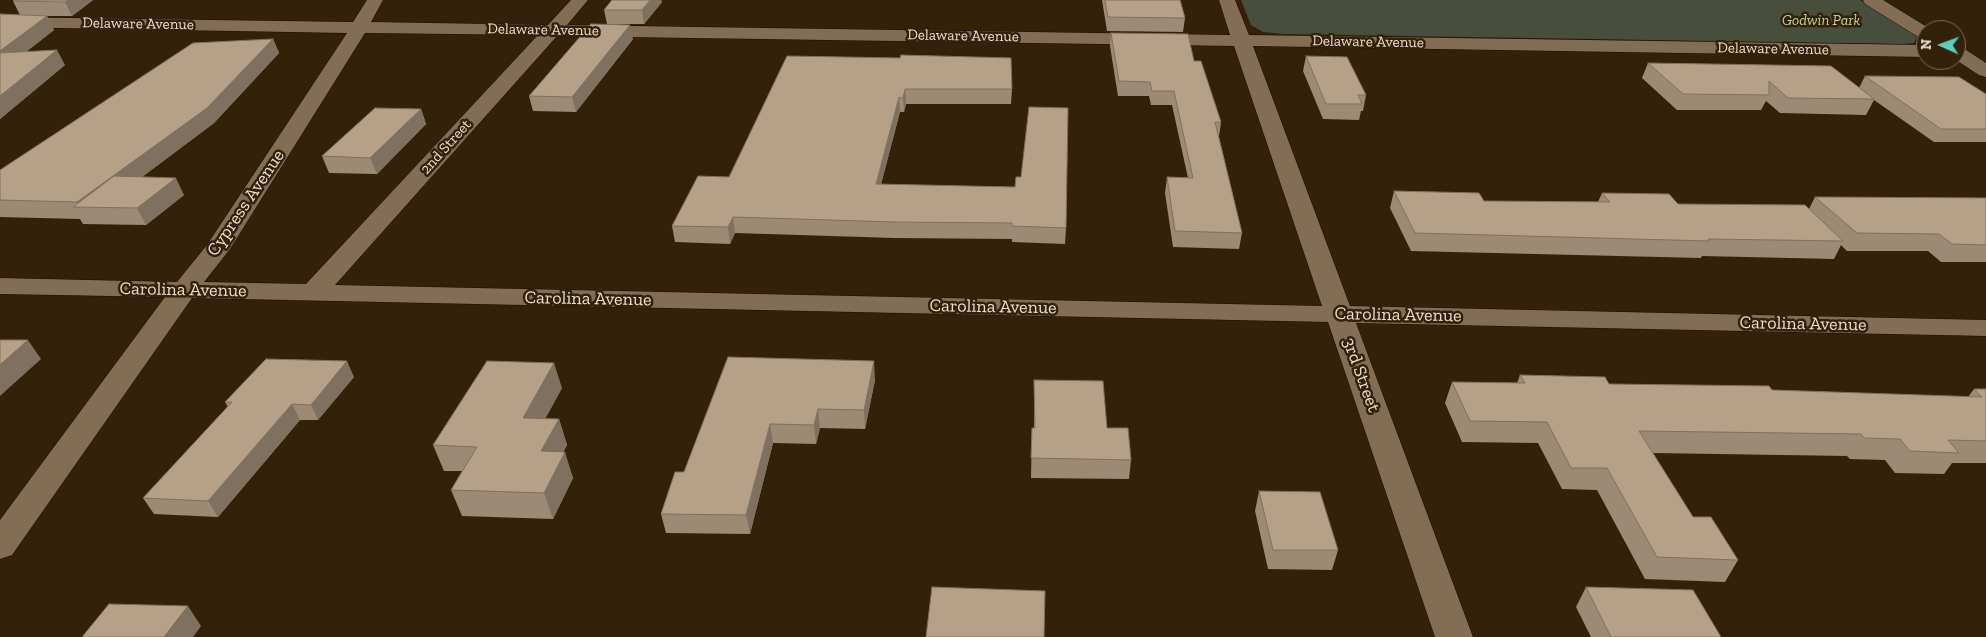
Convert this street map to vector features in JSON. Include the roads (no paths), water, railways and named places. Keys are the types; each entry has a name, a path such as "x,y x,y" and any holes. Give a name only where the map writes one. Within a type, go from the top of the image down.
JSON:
{"street":[{"name":"Cypress Avenue","path":"0,546 184,290 217,249 375,0"},
{"name":"2nd Street","path":"313,293 580,0"},
{"name":"3rd Street","path":"1227,0 1454,637"},
{"path":"1871,0 1916,28"},
{"name":"Delaware Avenue","path":"0,22 1916,52"},
{"path":"1966,52 1986,52"},
{"path":"1966,58 1986,71"},
{"name":"Carolina Avenue","path":"0,286 1986,328"}],"park label":[{"name":"Godwin Park","path":"1821,21"}]}
